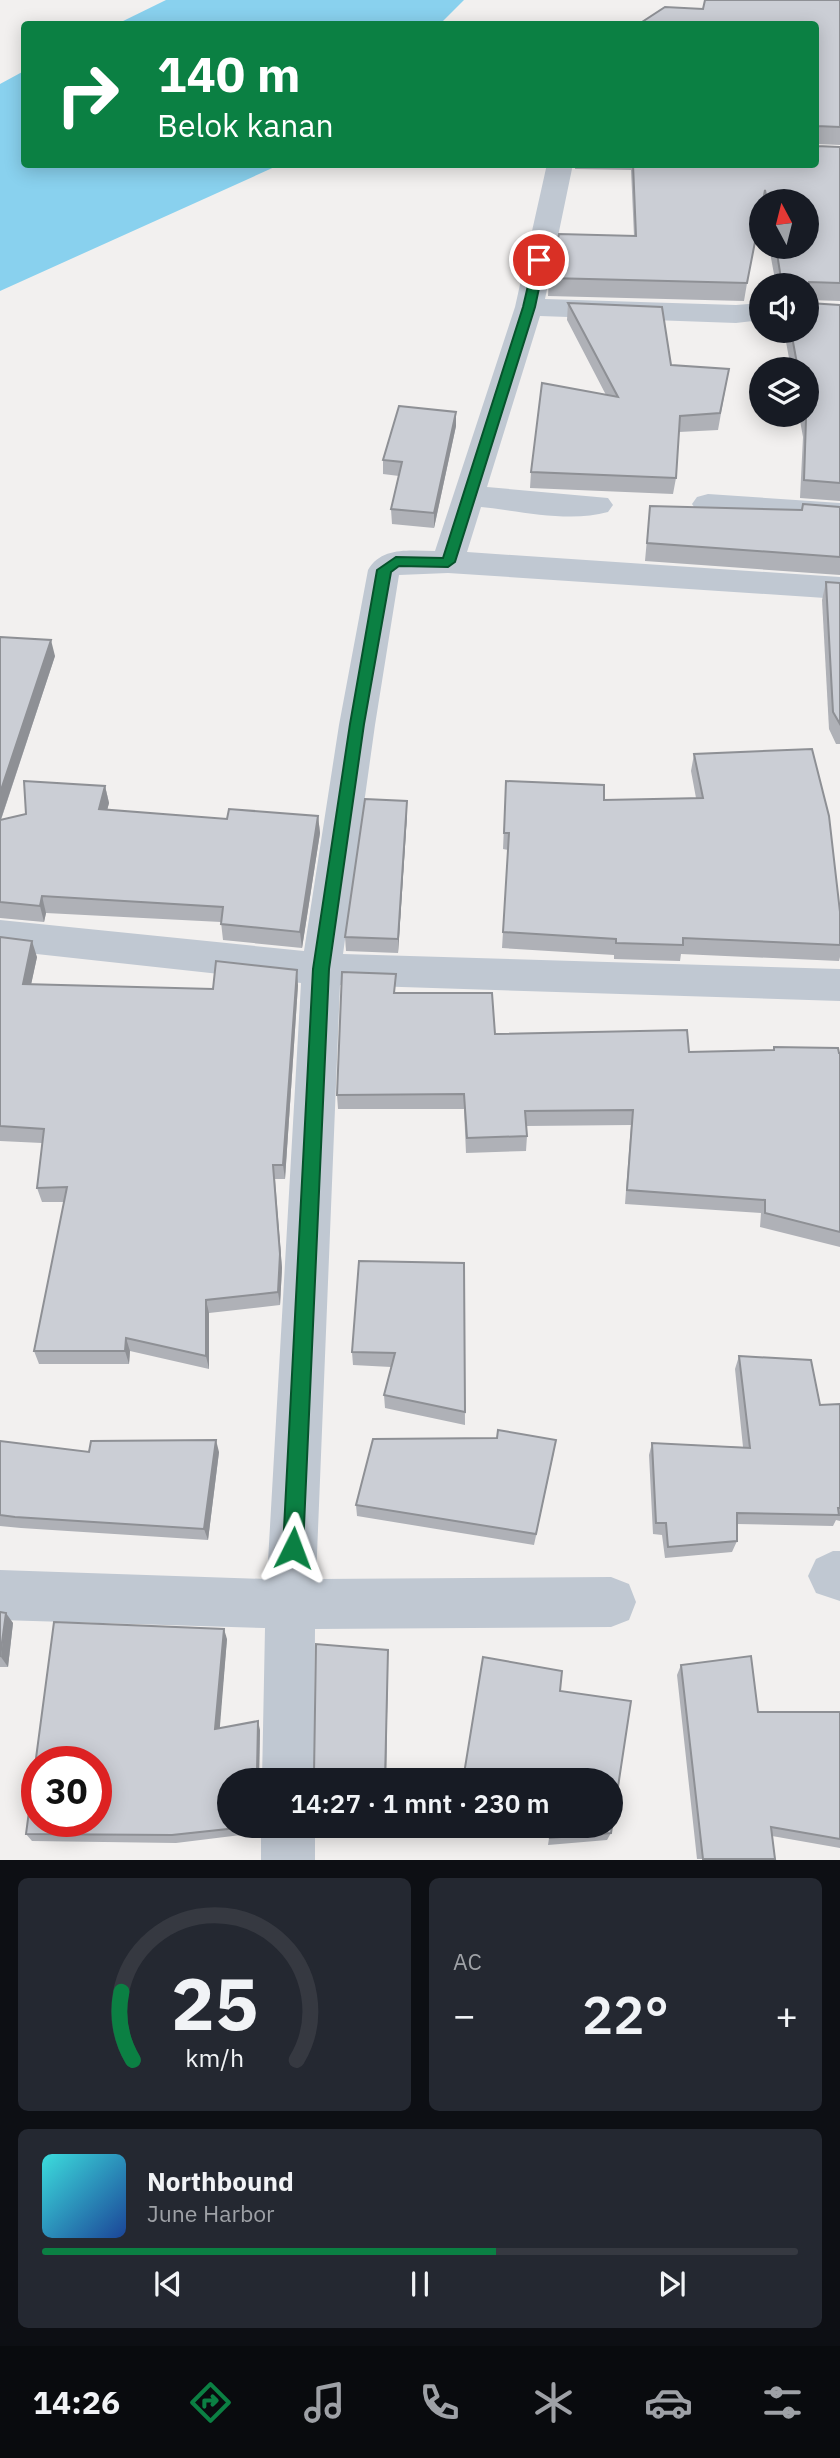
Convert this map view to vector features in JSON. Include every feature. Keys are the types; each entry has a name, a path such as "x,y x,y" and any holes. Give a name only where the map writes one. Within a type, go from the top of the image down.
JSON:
{"street":[{"path":"448,562 529,307 559,168"},
{"path":"529,307 749,313"},
{"path":"470,496 560,505 597,505"},
{"path":"708,504 840,513"},
{"path":"289,1768 290,1604 321,969 357,724 384,570 396,562 448,562 840,588"},
{"path":"0,935 321,969 840,985"},
{"path":"0,1595 290,1604 611,1602"},
{"path":"288,1838 288,1860"}],"water":[{"path":"166,0 464,0 443,21 123,21"},
{"path":"21,73 21,168 272,168 0,291 0,84"}],"building":[{"path":"705,0 840,0 840,127 819,126 819,21 644,21 665,7 703,9"},
{"path":"819,146 840,147 840,283 819,282 819,273 780,273 778,259 819,259 819,189 749,189 749,259 752,259 747,283 549,278 559,234 636,236 633,168 819,168"},
{"path":"568,303 662,307 671,365 729,369 720,413 680,416 676,478 531,472 542,383 618,397"},
{"path":"819,304 840,305 840,483 804,480 806,427 819,427 819,357 796,357 793,343 819,343"},
{"path":"399,406 456,412 434,513 391,509 402,462 383,460"},
{"path":"803,504 840,507 840,557 647,543 650,506 802,510"},
{"path":"826,582 840,583 840,724 833,712"},
{"path":"0,637 51,640 0,793"},
{"path":"812,749 829,816 840,912 840,945 683,938 683,945 616,943 616,939 503,932 509,833 504,833 506,781 604,785 604,800 703,798 694,754"},
{"path":"24,781 105,786 99,809 227,819 229,809 318,816 300,932 221,924 223,907 42,896 40,906 0,902 0,820 26,814"},
{"path":"365,799 407,801 398,939 345,937"},
{"path":"0,937 32,941 23,984 213,989 216,961 297,970 283,1165 273,1165 280,1254 278,1292 206,1300 206,1356 126,1338 125,1351 34,1351 67,1187 37,1188 44,1129 0,1126"},
{"path":"342,972 396,974 394,993 492,993 495,1034 687,1030 689,1052 774,1050 774,1047 838,1048 840,1232 765,1213 765,1200 627,1190 633,1110 525,1111 527,1136 467,1138 464,1094 337,1095"},
{"path":"359,1261 464,1263 465,1412 384,1395 395,1353 352,1352"},
{"path":"739,1356 811,1360 820,1405 840,1404 839,1515 737,1513 737,1541 668,1547 666,1523 656,1523 652,1443 750,1448"},
{"path":"498,1430 556,1440 536,1534 356,1505 373,1439 497,1438"},
{"path":"216,1440 204,1529 0,1515 0,1441 89,1452 91,1441"},
{"path":"0,1612 6,1613 0,1657"},
{"path":"54,1622 224,1629 215,1729 258,1721 257,1768 217,1768 217,1830 172,1835 112,1835 112,1746 38,1746"},
{"path":"316,1644 388,1650 385,1768 314,1768"},
{"path":"751,1656 758,1712 840,1712 840,1839 771,1827 775,1859 703,1859 681,1665"},
{"path":"483,1657 562,1671 560,1691 631,1701 621,1768 465,1768"}],"route":[{"path":"293,1548 321,969 357,724 384,570 396,562 448,562 529,307 539,260"}]}
